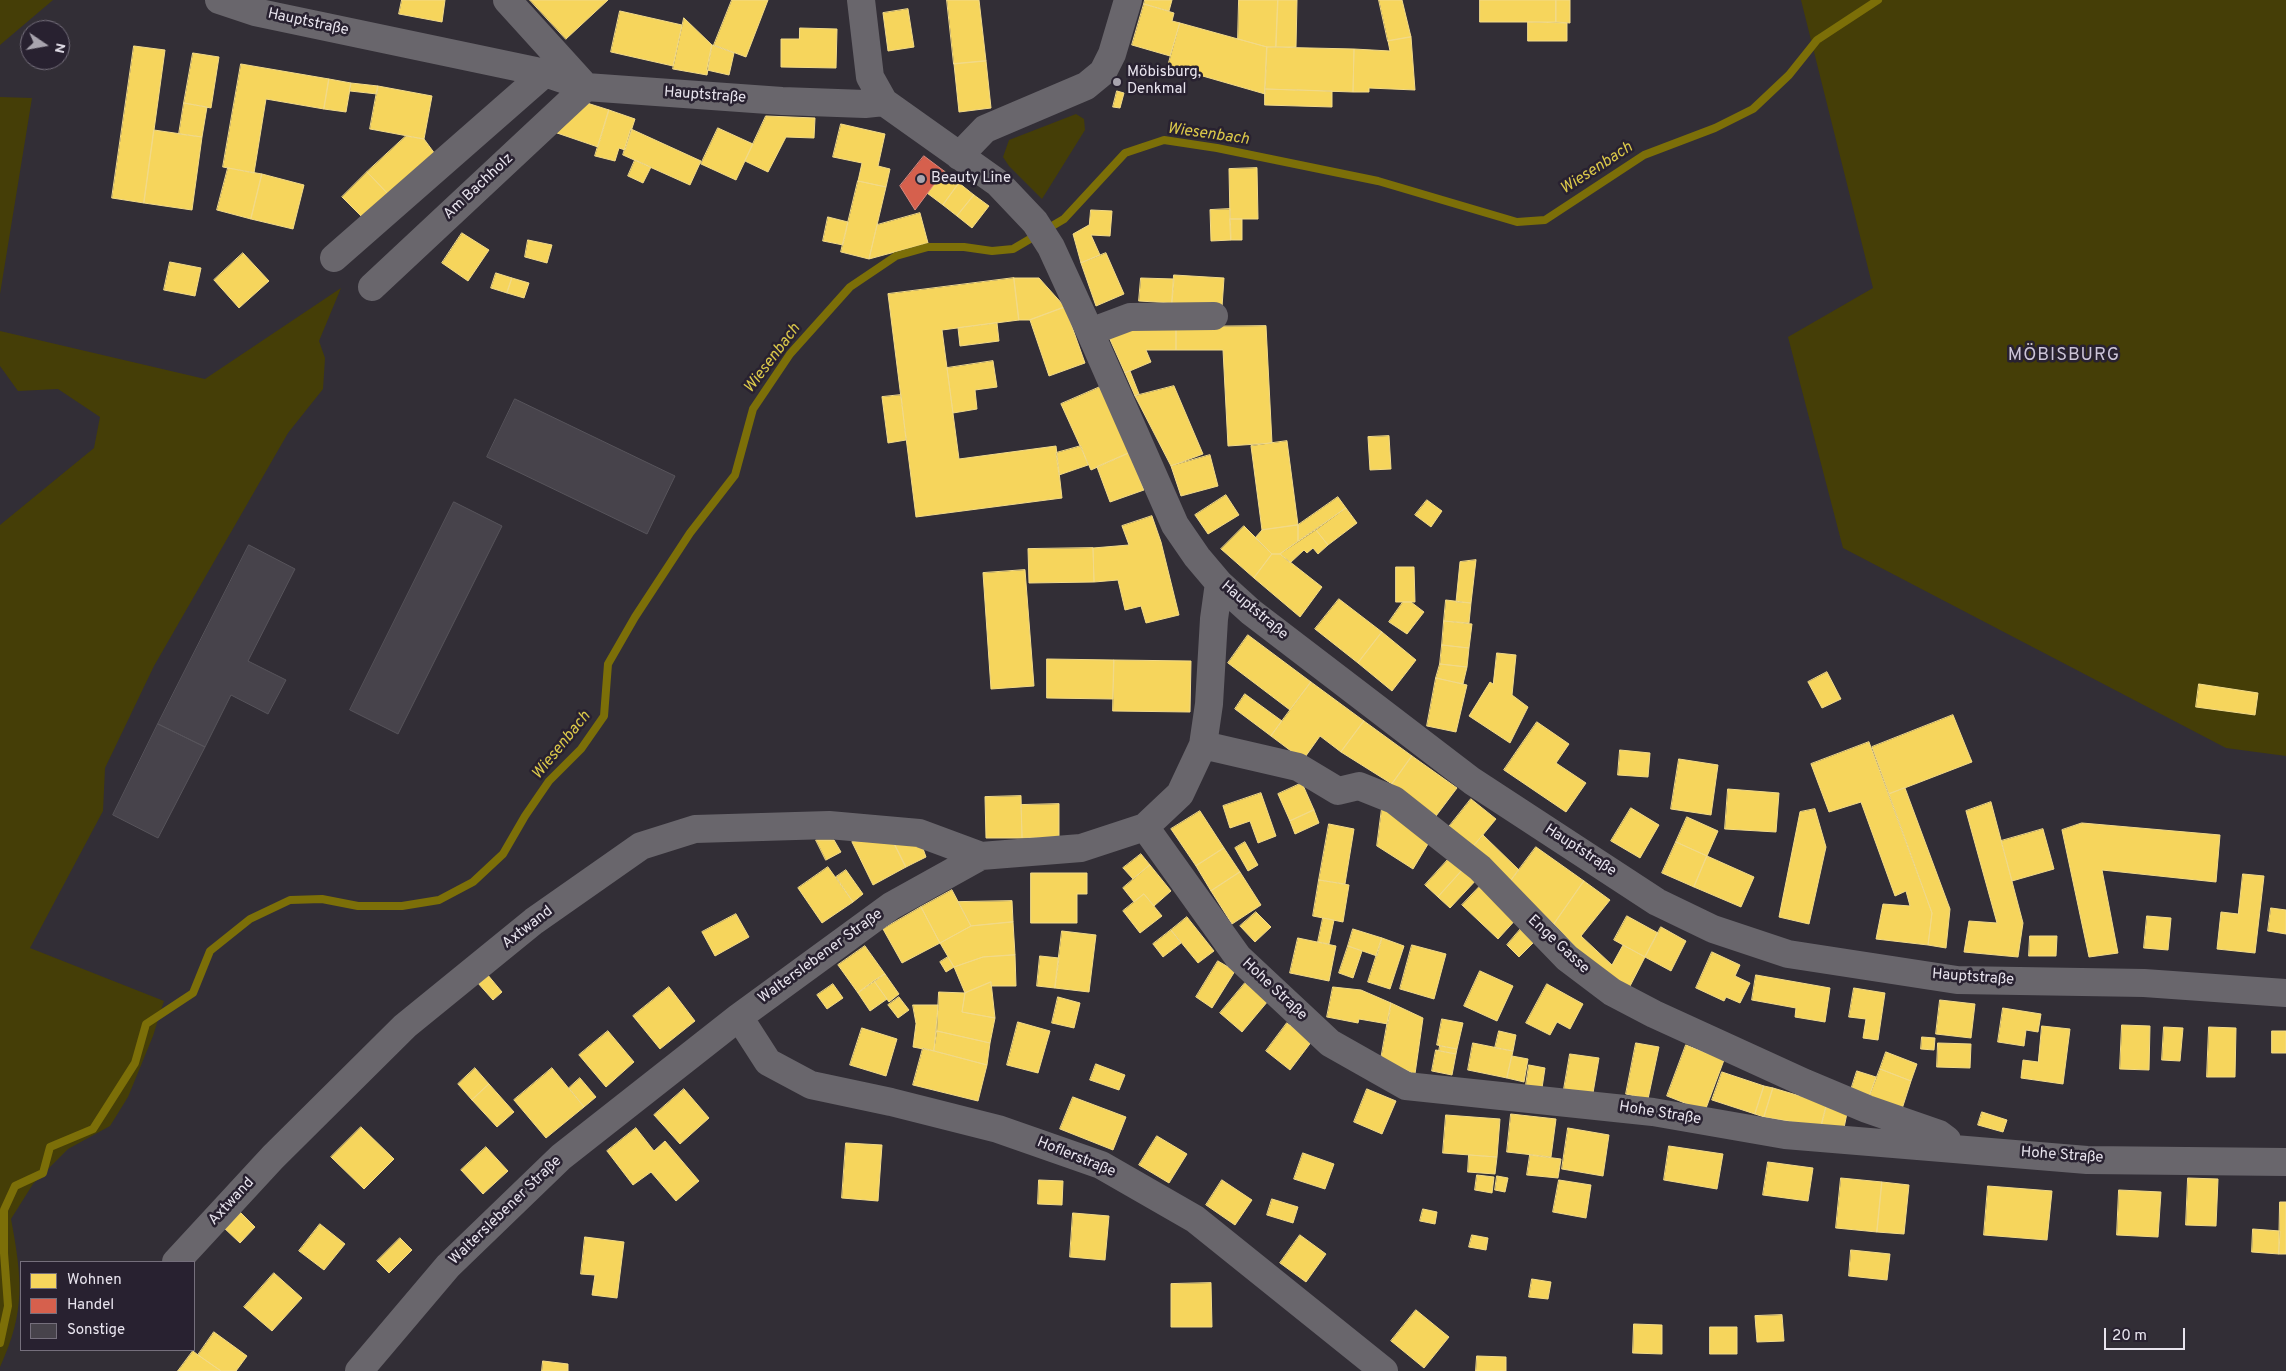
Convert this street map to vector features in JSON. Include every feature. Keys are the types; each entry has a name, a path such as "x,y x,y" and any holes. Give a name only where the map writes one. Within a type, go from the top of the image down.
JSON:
{"street":[{"name":"Hauptstraße","path":"219,0 254,12 545,74 586,87 782,101 865,104 884,102 998,183 1035,222 1050,247 1090,332 1175,525 1197,557 1219,583 1251,612 1472,781 1657,902 1713,929 1788,954 1957,980 2144,983 2286,993"},
{"path":"508,0 586,87"},
{"path":"861,0 870,77 884,102"},
{"path":"959,156 985,129 1086,86 1103,72 1112,54 1128,0"},
{"path":"334,258 545,74"},
{"name":"Am Bachholz","path":"372,286 586,87"},
{"path":"1090,332 1130,317 1214,316"},
{"name":"Walterslebener Straße","path":"359,1371 448,1266 561,1158 739,1017 891,906 981,856 1081,848 1145,827 1180,794 1203,745 1210,704 1214,619 1219,583"},
{"name":"Enge Gasse","path":"1203,745 1298,767 1338,791 1359,786 1394,800 1480,868 1567,958 1612,992 1654,1014 1806,1083 1867,1109 1939,1134 1958,1148"},
{"name":"Axtwand","path":"177,1261 274,1157 406,1026 534,921 641,846 695,830 829,825 919,833 981,856"},
{"name":"Hohe Straße","path":"1145,827 1238,957 1330,1043 1406,1086 1653,1112 1785,1135 2087,1160 2286,1162"},
{"name":"Hoflerstraße","path":"739,1017 768,1062 811,1085 892,1102 998,1129 1101,1165 1195,1219 1384,1371"}],"shaded area":[{"path":"0,0 53,0 29,20 20,20 20,28 0,45"},
{"path":"1801,0 2286,0 2286,756 2226,748 1843,548 1788,337 1873,288"},
{"path":"0,97 32,98 0,294"},
{"path":"1076,114 1084,119 1085,130 1042,199 1009,166 1003,157 1009,140"},
{"path":"341,288 319,341 325,358 323,389 288,433 154,666 105,768 103,811 30,948 164,1001 153,1036 128,1097 110,1126 68,1149 33,1184 11,1219 18,1259 18,1311 14,1329 0,1367 0,525 94,448 100,417 58,389 18,391 0,366 0,331 205,379"}],"building: Wohnen":[{"path":"402,0 445,0 442,22 399,14"},
{"path":"530,0 608,0 566,39"},
{"path":"732,0 768,0 746,57 714,45"},
{"path":"947,0 979,0 986,61 954,64"},
{"path":"1145,0 1172,0 1169,11 1144,4"},
{"path":"1239,0 1278,0 1276,47 1267,47 1238,39"},
{"path":"1278,0 1297,0 1296,47 1276,47"},
{"path":"1379,0 1402,0 1411,37 1388,41"},
{"path":"1480,0 1556,0 1556,22 1480,22"},
{"path":"1556,0 1570,0 1570,23 1556,22"},
{"path":"1144,4 1174,13 1172,21 1180,23 1170,56 1132,45"},
{"path":"908,9 914,47 888,51 883,13"},
{"path":"620,11 682,25 673,66 611,52"},
{"path":"684,18 712,45 707,75 673,69"},
{"path":"1528,22 1567,23 1567,41 1528,41"},
{"path":"1180,23 1267,47 1265,94 1168,66"},
{"path":"800,28 837,29 836,68 781,67 781,39 799,39"},
{"path":"1411,37 1415,90 1369,88 1369,92 1353,92 1354,49 1390,51 1388,41"},
{"path":"712,45 734,53 729,75 707,70"},
{"path":"134,46 165,50 144,203 112,198"},
{"path":"1267,47 1354,49 1353,92 1265,89"},
{"path":"193,53 219,57 211,108 184,103"},
{"path":"986,61 991,108 959,112 954,64"},
{"path":"241,64 329,79 324,109 266,99 254,173 223,167"},
{"path":"329,79 351,83 346,112 324,109"},
{"path":"351,83 378,86 377,94 350,91"},
{"path":"378,86 432,96 424,139 370,129"},
{"path":"1265,89 1332,91 1332,107 1265,105"},
{"path":"1117,91 1124,93 1120,108 1113,107"},
{"path":"184,103 207,107 202,137 179,134"},
{"path":"587,103 609,110 598,147 557,133"},
{"path":"609,110 635,119 625,150 619,148 615,161 595,156"},
{"path":"766,116 815,118 814,138 786,137 768,172 745,161"},
{"path":"841,124 885,134 878,166 890,169 886,187 858,181 862,163 833,157"},
{"path":"718,128 753,144 736,180 701,164"},
{"path":"631,129 701,161 690,185 623,155"},
{"path":"154,130 202,137 192,210 144,203"},
{"path":"406,136 424,139 435,154 391,197 367,172"},
{"path":"635,160 651,167 643,183 628,176"},
{"path":"228,168 262,174 251,219 217,210"},
{"path":"1257,168 1258,219 1230,219 1229,169"},
{"path":"944,171 959,183 943,205 927,193"},
{"path":"367,172 391,197 366,221 342,197"},
{"path":"262,174 304,185 293,229 251,219"},
{"path":"858,181 886,187 869,259 841,252"},
{"path":"959,183 974,195 957,216 943,205"},
{"path":"974,195 989,206 972,228 957,216"},
{"path":"1230,209 1231,240 1211,241 1210,210"},
{"path":"1091,210 1112,211 1110,236 1091,235 1100,255 1081,263 1073,234 1089,225"},
{"path":"920,213 928,243 869,259 877,225"},
{"path":"828,217 848,222 843,245 823,241"},
{"path":"1230,219 1242,219 1242,240 1231,240"},
{"path":"462,233 489,250 468,281 442,263"},
{"path":"528,240 552,245 547,263 525,257"},
{"path":"243,253 269,281 239,308 214,280"},
{"path":"1106,253 1124,294 1096,306 1081,263"},
{"path":"170,262 201,268 195,296 164,290"},
{"path":"496,273 512,278 507,293 491,288"},
{"path":"1174,275 1224,278 1222,307 1172,303"},
{"path":"512,278 529,283 524,298 507,293"},
{"path":"1014,278 1039,278 1065,307 1030,320 1019,320"},
{"path":"1014,278 1019,320 942,330 959,459 1056,446 1062,498 916,517 888,294"},
{"path":"1141,278 1174,279 1172,303 1139,301"},
{"path":"1065,307 1085,363 1049,376 1030,320"},
{"path":"997,323 999,341 960,346 958,328"},
{"path":"1266,326 1272,443 1228,446 1223,350 1176,350 1176,327"},
{"path":"1136,327 1176,327 1176,350 1146,350 1151,362 1125,373 1108,335"},
{"path":"993,361 997,387 975,390 977,409 953,413 947,368"},
{"path":"1130,371 1139,394 1135,396 1125,373"},
{"path":"1174,386 1203,454 1171,466 1135,396"},
{"path":"1100,387 1129,453 1091,470 1061,404"},
{"path":"901,395 906,440 888,443 882,397"},
{"path":"1389,436 1391,469 1370,470 1368,437"},
{"path":"1287,441 1298,525 1262,530 1251,446"},
{"path":"1081,446 1088,465 1059,475 1056,453"},
{"path":"1129,453 1144,490 1110,502 1097,467"},
{"path":"1210,455 1218,486 1181,496 1171,466"},
{"path":"1226,495 1239,515 1208,534 1195,515"},
{"path":"1338,497 1346,508 1298,541 1298,525"},
{"path":"1427,500 1442,511 1431,527 1415,515"},
{"path":"1346,508 1357,523 1328,545 1316,530"},
{"path":"1152,516 1161,542 1179,615 1146,623 1141,606 1125,610 1118,580 1094,582 1093,548 1129,545 1122,526"},
{"path":"1298,525 1298,541 1280,554 1272,554 1255,538 1262,530"},
{"path":"1244,526 1272,554 1254,578 1221,549"},
{"path":"1316,530 1328,545 1318,554 1313,548 1307,553 1304,550 1290,563 1280,554"},
{"path":"1093,548 1094,582 1029,583 1028,549"},
{"path":"1272,554 1280,554 1322,587 1300,617 1254,578"},
{"path":"1476,560 1471,603 1456,602 1460,562"},
{"path":"1396,567 1414,567 1415,602 1396,602"},
{"path":"1025,570 1034,686 991,689 983,573"},
{"path":"1339,599 1382,632 1358,663 1315,629"},
{"path":"1446,600 1471,603 1469,623 1444,621"},
{"path":"1403,602 1411,602 1424,612 1407,634 1389,622"},
{"path":"1444,621 1472,624 1469,648 1442,645"},
{"path":"1382,632 1416,660 1392,691 1358,663"},
{"path":"1248,635 1311,682 1290,710 1228,663"},
{"path":"1442,645 1469,648 1467,667 1440,664"},
{"path":"1497,653 1516,655 1512,695 1528,707 1510,743 1469,716 1490,682 1493,684"},
{"path":"1047,659 1114,660 1113,699 1047,698"},
{"path":"1114,660 1191,661 1190,712 1113,711"},
{"path":"1440,664 1467,667 1463,684 1436,678"},
{"path":"1827,672 1841,699 1822,708 1808,682"},
{"path":"1436,678 1467,685 1456,732 1427,726"},
{"path":"1311,682 1364,721 1341,752 1320,736 1303,760 1271,736"},
{"path":"2199,684 2258,693 2255,715 2196,707"},
{"path":"1245,694 1282,721 1271,736 1235,709"},
{"path":"1953,715 1972,762 1889,794 1872,747"},
{"path":"1364,721 1412,756 1392,784 1341,752"},
{"path":"1537,722 1569,744 1556,763 1586,783 1566,812 1504,770"},
{"path":"1869,742 1932,913 1928,945 1876,939 1883,904 1910,906 1906,891 1895,896 1861,802 1829,812 1811,764"},
{"path":"1620,750 1650,753 1648,777 1618,775"},
{"path":"1412,756 1457,788 1436,816 1392,784"},
{"path":"1679,759 1718,765 1711,815 1671,809"},
{"path":"1302,783 1314,810 1290,821 1278,794"},
{"path":"1905,788 1950,909 1946,948 1928,945 1932,913 1889,794"},
{"path":"1728,789 1779,793 1776,832 1725,829"},
{"path":"1261,793 1276,836 1258,843 1250,821 1230,828 1223,806"},
{"path":"1021,796 1022,838 986,838 985,797"},
{"path":"1471,799 1496,819 1472,848 1448,828"},
{"path":"1991,802 2023,923 2018,957 1964,952 1969,921 1997,923 1966,811"},
{"path":"1059,804 1059,837 1022,838 1021,805"},
{"path":"1382,808 1431,839 1413,869 1377,846"},
{"path":"1631,808 1659,825 1640,858 1611,841"},
{"path":"1815,809 1826,847 1809,924 1779,917 1800,812"},
{"path":"1314,810 1319,823 1295,834 1290,821"},
{"path":"1200,811 1224,848 1196,866 1171,829"},
{"path":"1687,817 1718,831 1707,856 1676,842"},
{"path":"2082,823 2220,835 2216,882 2102,870 2118,953 2089,957 2062,830"},
{"path":"1329,824 1354,829 1345,884 1319,880"},
{"path":"2043,829 2054,869 2012,881 2001,841"},
{"path":"1483,835 1519,870 1509,883 1472,848"},
{"path":"816,840 834,840 841,852 826,860"},
{"path":"852,842 894,843 906,867 873,885"},
{"path":"1245,842 1258,865 1248,871 1235,848"},
{"path":"1676,842 1707,856 1694,887 1662,873"},
{"path":"894,843 921,843 926,857 906,867"},
{"path":"1536,847 1584,881 1554,924 1509,883"},
{"path":"1224,848 1240,872 1211,891 1196,866"},
{"path":"1141,854 1150,865 1133,879 1123,868"},
{"path":"1453,854 1466,866 1438,897 1425,885"},
{"path":"1707,856 1754,877 1741,907 1694,887"},
{"path":"1150,865 1171,891 1154,906 1144,894 1134,902 1123,888"},
{"path":"1466,866 1479,877 1450,908 1438,897"},
{"path":"828,867 853,902 822,923 798,888"},
{"path":"846,870 863,894 853,902 836,877"},
{"path":"1240,872 1261,905 1232,924 1211,891"},
{"path":"1031,873 1087,873 1087,894 1077,894 1077,923 1031,923"},
{"path":"2243,874 2264,876 2255,953 2217,949 2221,912 2238,914"},
{"path":"1319,880 1349,885 1343,922 1313,916"},
{"path":"1584,881 1610,900 1581,936 1612,965 1623,945 1645,957 1628,990 1605,978 1554,924"},
{"path":"1483,883 1519,916 1498,939 1462,905"},
{"path":"952,890 971,926 940,943 921,907"},
{"path":"1144,894 1162,916 1140,933 1123,911"},
{"path":"1012,901 1013,922 971,926 958,902"},
{"path":"921,907 940,943 902,963 883,929"},
{"path":"2271,908 2286,910 2286,934 2268,931"},
{"path":"1256,912 1271,927 1255,942 1240,926"},
{"path":"736,914 749,937 715,956 702,932"},
{"path":"1627,916 1658,933 1645,957 1614,940"},
{"path":"2147,916 2171,918 2168,950 2144,948"},
{"path":"1187,917 1214,951 1198,963 1171,930"},
{"path":"1323,918 1334,920 1329,944 1318,942"},
{"path":"1013,922 1015,955 983,957 954,967 940,943 971,926"},
{"path":"1524,925 1538,938 1519,957 1507,945"},
{"path":"1661,927 1686,941 1671,971 1645,957"},
{"path":"1353,929 1382,938 1377,956 1348,946"},
{"path":"1171,930 1181,943 1163,957 1153,944"},
{"path":"1062,931 1096,935 1089,992 1055,988"},
{"path":"2030,936 2057,936 2056,956 2029,956"},
{"path":"1298,938 1336,946 1329,981 1290,973"},
{"path":"1382,938 1404,946 1390,989 1368,982"},
{"path":"1412,945 1446,954 1434,999 1400,989"},
{"path":"865,946 885,974 858,993 838,965"},
{"path":"1348,946 1362,951 1353,978 1339,973"},
{"path":"1712,952 1740,965 1735,976 1750,983 1740,1003 1726,997 1724,1001 1696,988"},
{"path":"1015,955 1016,986 991,986 991,982 965,993 954,967 983,957"},
{"path":"1040,956 1059,958 1055,988 1037,986"},
{"path":"948,957 954,967 946,972 940,962"},
{"path":"1218,961 1235,971 1212,1008 1196,997"},
{"path":"1480,971 1513,986 1497,1021 1464,1006"},
{"path":"487,974 502,992 493,1000 477,982"},
{"path":"885,974 899,994 889,1002 874,981"},
{"path":"1756,975 1830,988 1825,1022 1795,1017 1796,1008 1752,1000"},
{"path":"874,981 887,999 870,1011 858,993"},
{"path":"991,982 995,1018 962,1012 965,993"},
{"path":"1245,983 1268,1001 1242,1032 1220,1013"},
{"path":"833,984 843,998 827,1009 817,995"},
{"path":"1547,984 1583,1004 1570,1029 1557,1022 1550,1035 1526,1023"},
{"path":"669,987 695,1021 660,1049 633,1016"},
{"path":"1333,987 1361,990 1391,1003 1388,1024 1359,1019 1358,1023 1327,1017"},
{"path":"1854,988 1885,993 1878,1040 1863,1038 1866,1019 1849,1017"},
{"path":"939,992 965,993 962,1012 995,1018 990,1043 937,1031"},
{"path":"899,997 909,1010 898,1018 888,1005"},
{"path":"1058,997 1080,1003 1074,1028 1052,1023"},
{"path":"1940,1000 1975,1004 1971,1038 1936,1034"},
{"path":"1391,1003 1423,1018 1415,1074 1381,1059"},
{"path":"913,1005 938,1005 934,1051 913,1047 916,1024"},
{"path":"2003,1008 2041,1014 2038,1032 2026,1030 2024,1046 1998,1042"},
{"path":"1442,1019 1463,1023 1457,1049 1437,1045"},
{"path":"1018,1022 1050,1031 1038,1073 1007,1065"},
{"path":"1287,1023 1312,1041 1290,1070 1266,1051"},
{"path":"2122,1025 2150,1026 2149,1070 2120,1069"},
{"path":"2042,1026 2070,1029 2063,1084 2021,1078 2023,1060 2038,1062"},
{"path":"2164,1027 2183,1028 2180,1061 2162,1060"},
{"path":"2209,1027 2236,1028 2235,1077 2207,1077"},
{"path":"862,1028 897,1039 886,1076 850,1065"},
{"path":"608,1031 634,1062 606,1087 579,1055"},
{"path":"937,1031 990,1043 987,1065 934,1051"},
{"path":"1499,1031 1516,1035 1513,1051 1495,1048"},
{"path":"2272,1031 2286,1031 2286,1053 2272,1053"},
{"path":"1922,1037 1935,1038 1934,1050 1921,1049"},
{"path":"1473,1043 1513,1051 1507,1078 1468,1070"},
{"path":"1636,1043 1659,1047 1648,1099 1626,1094"},
{"path":"1938,1043 1971,1044 1970,1068 1937,1067"},
{"path":"1686,1045 1724,1060 1705,1111 1667,1096"},
{"path":"1440,1046 1457,1049 1456,1054 1439,1051"},
{"path":"923,1048 987,1065 978,1101 913,1085"},
{"path":"1436,1050 1456,1054 1452,1075 1432,1071"},
{"path":"1886,1052 1917,1064 1911,1081 1880,1069"},
{"path":"1570,1054 1599,1058 1593,1093 1564,1089"},
{"path":"1512,1056 1528,1059 1524,1082 1507,1078"},
{"path":"1096,1064 1125,1075 1119,1090 1090,1080"},
{"path":"1529,1065 1545,1068 1542,1088 1526,1085"},
{"path":"475,1068 489,1084 472,1100 458,1084"},
{"path":"552,1068 584,1107 546,1138 514,1100"},
{"path":"1880,1069 1911,1081 1901,1112 1868,1100"},
{"path":"1857,1071 1876,1077 1868,1100 1850,1093"},
{"path":"1722,1072 1764,1086 1755,1114 1712,1100"},
{"path":"580,1078 596,1097 584,1107 569,1088"},
{"path":"489,1084 514,1112 497,1127 472,1100"},
{"path":"1764,1086 1773,1088 1764,1117 1755,1114"},
{"path":"1773,1088 1827,1104 1821,1127 1764,1117"},
{"path":"684,1089 709,1118 680,1144 654,1115"},
{"path":"1367,1089 1396,1101 1382,1134 1354,1122"},
{"path":"1073,1097 1126,1117 1113,1150 1060,1129"},
{"path":"1826,1107 1847,1113 1844,1128 1821,1127"},
{"path":"1982,1112 2007,1120 2003,1132 1978,1125"},
{"path":"1511,1114 1556,1119 1551,1157 1507,1152"},
{"path":"1446,1115 1500,1119 1497,1157 1443,1153"},
{"path":"361,1127 394,1159 364,1189 331,1157"},
{"path":"636,1128 654,1151 665,1141 699,1181 676,1201 651,1172 633,1185 607,1151"},
{"path":"1568,1128 1609,1135 1603,1176 1562,1169"},
{"path":"1157,1136 1187,1154 1169,1183 1139,1165"},
{"path":"846,1143 882,1145 878,1201 842,1198"},
{"path":"1669,1146 1723,1154 1717,1189 1664,1180"},
{"path":"486,1147 508,1171 483,1194 461,1170"},
{"path":"1303,1153 1334,1164 1325,1189 1294,1179"},
{"path":"1469,1155 1497,1157 1495,1174 1468,1172"},
{"path":"1530,1155 1561,1159 1558,1178 1527,1175"},
{"path":"1768,1162 1813,1168 1808,1201 1763,1195"},
{"path":"1477,1175 1494,1177 1492,1193 1475,1190"},
{"path":"1497,1176 1508,1178 1505,1192 1495,1190"},
{"path":"1841,1178 1882,1182 1877,1232 1836,1228"},
{"path":"2188,1178 2218,1179 2216,1226 2186,1225"},
{"path":"1039,1180 1063,1181 1062,1205 1038,1204"},
{"path":"1222,1180 1252,1200 1235,1225 1206,1205"},
{"path":"1559,1180 1591,1185 1586,1218 1553,1212"},
{"path":"1882,1182 1909,1185 1904,1234 1877,1232"},
{"path":"1988,1186 2052,1191 2047,1240 1984,1235"},
{"path":"2119,1190 2161,1192 2158,1237 2117,1235"},
{"path":"1272,1199 1298,1207 1293,1223 1267,1215"},
{"path":"2280,1202 2286,1202 2286,1254 2279,1254"},
{"path":"1423,1209 1437,1212 1435,1224 1420,1221"},
{"path":"238,1210 255,1227 240,1243 222,1226"},
{"path":"1073,1213 1109,1216 1105,1260 1070,1257"},
{"path":"320,1224 345,1244 324,1270 299,1251"},
{"path":"2253,1229 2280,1231 2279,1254 2252,1252"},
{"path":"1300,1235 1326,1254 1306,1282 1280,1263"},
{"path":"1472,1235 1488,1238 1486,1250 1469,1247"},
{"path":"585,1237 624,1242 617,1298 592,1295 595,1275 581,1274"},
{"path":"400,1238 412,1250 389,1273 377,1261"},
{"path":"1851,1250 1890,1254 1887,1280 1849,1276"},
{"path":"274,1273 302,1298 272,1331 244,1307"},
{"path":"1532,1279 1551,1282 1548,1299 1529,1297"},
{"path":"1211,1283 1212,1327 1171,1327 1171,1284"},
{"path":"1416,1310 1449,1337 1424,1368 1391,1341"},
{"path":"1782,1315 1784,1341 1757,1342 1755,1316"},
{"path":"1634,1324 1662,1325 1662,1354 1633,1353"},
{"path":"1710,1327 1737,1327 1737,1354 1710,1354"},
{"path":"214,1332 247,1356 236,1371 221,1371 198,1355"},
{"path":"193,1351 198,1355 221,1371 178,1371"},
{"path":"1477,1356 1506,1357 1506,1371 1476,1371"},
{"path":"543,1361 568,1364 568,1371 542,1371"}],"building: Handel":[{"path":"924,156 944,171 915,210 900,186"}],"building: Sonstige":[{"path":"515,399 675,476 647,534 487,457"},
{"path":"454,502 502,526 398,734 350,710"},
{"path":"249,545 295,569 248,661 286,680 268,714 231,695 205,747 158,724"},
{"path":"158,724 205,747 158,838 113,815"}],"waterway":[{"name":"Wiesenbach","path":"0,1343 8,1306 4,1253 4,1210 15,1186 43,1173 50,1147 93,1129 135,1063 146,1024 193,993 210,951 250,919 290,900 322,899 358,906 402,906 439,900 473,882 503,854 525,816 549,781 581,749 604,716 608,664 635,617 690,533 735,475 753,409 790,354 850,287 896,256 928,247 964,247 992,251 1013,249 1064,219 1125,153 1164,140 1217,148 1378,181 1517,222 1545,220 1644,155 1715,128 1753,109 1789,75 1817,40 1878,0"}],"place":[{"name":"Möbisburg, Denkmal","path":"1117,82"},
{"name":"Beauty Line","path":"921,179"}],"district":[{"name":"MÖBISBURG","path":"2064,356"}]}
